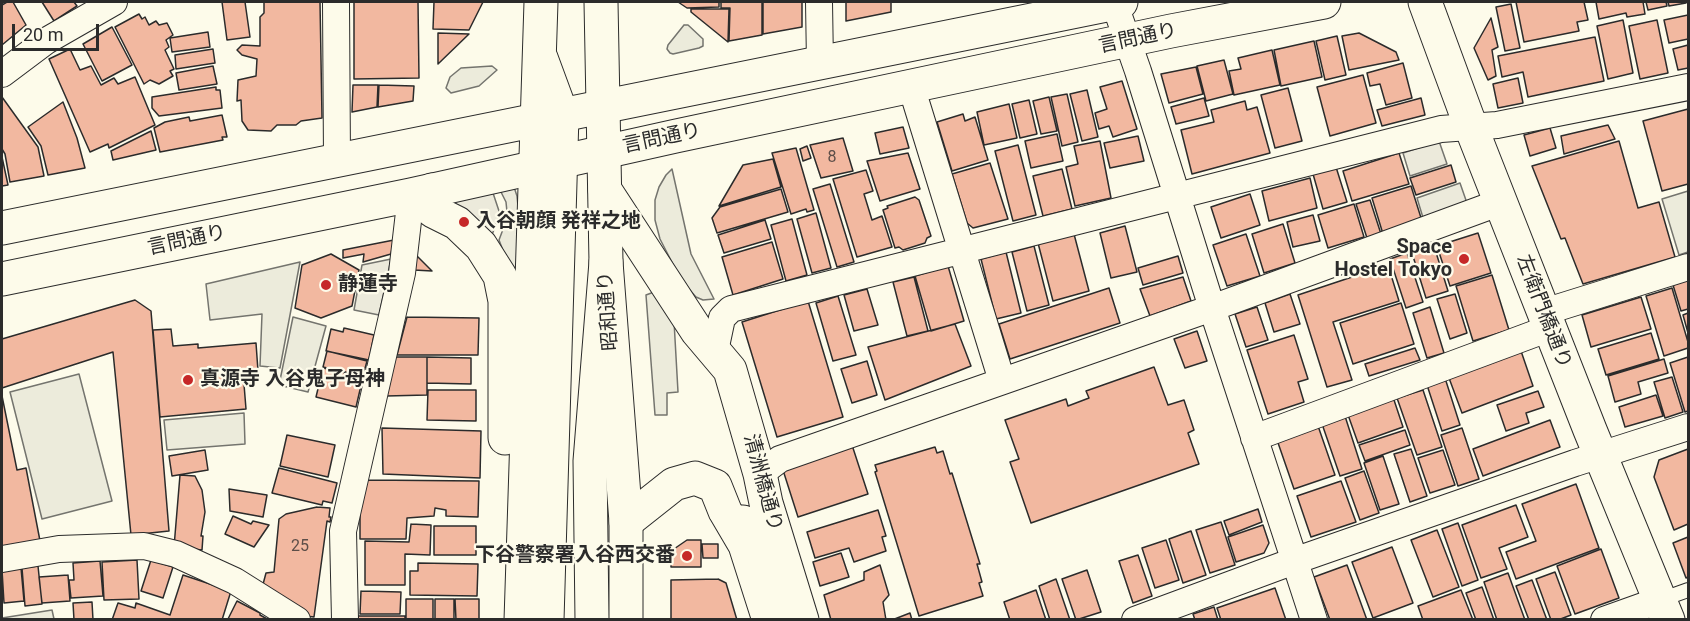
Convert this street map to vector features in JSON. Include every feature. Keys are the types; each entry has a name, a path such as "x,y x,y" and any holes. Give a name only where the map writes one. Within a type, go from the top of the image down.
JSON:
{"main road":[{"path":"541,2 541,58 549,118 547,620"},
{"name":"昭和通り","path":"601,2 606,262 626,522 626,620"},
{"name":"言問通り","path":"2,228 1117,2"},
{"name":"言問通り","path":"2,279 422,192 1128,40 1324,2"},
{"name":"左衛門橋通り","path":"1425,2 1471,127 1599,454 1672,603"},
{"path":"521,620 523,538 548,164"},
{"name":"清洲橋通り","path":"605,190 697,331 730,370 766,503 802,620"},
{"path":"422,192 433,211 457,223 481,246 500,276 505,301 505,490 523,538"},
{"path":"592,620 590,461 606,262"},
{"path":"745,545 740,500 748,477 760,474"},
{"path":"626,522 674,484 695,477 715,486 725,511 745,545"},
{"name":"清洲橋通り","path":"745,545 768,620"}],"street":[{"path":"2,74 46,41 114,2"},
{"path":"336,2 337,160"},
{"path":"819,2 820,64"},
{"path":"1117,2 1212,308 1314,620"},
{"path":"911,86 1002,381"},
{"path":"715,351 722,318 731,309 1441,129 1497,126 1689,87"},
{"path":"345,620 343,531 422,192"},
{"path":"760,474 780,459 1212,308 1501,202"},
{"path":"1254,438 1547,320 1689,267"},
{"path":"1135,620 1294,561 1599,454 1689,428"},
{"path":"2,559 59,549 144,546 176,554 235,581 297,620"},
{"path":"1604,620 1672,603"}],"shaded area":[{"path":"684,25 688,25 703,39 703,46 670,53 667,49 668,45"},
{"path":"492,66 497,70 479,86 451,93 446,88 450,77 461,68"},
{"path":"1439,141 1447,164 1410,176 1403,153"},
{"path":"672,169 691,254 714,299 703,300 696,297 677,272 660,239 655,220 655,200 659,187"},
{"path":"1460,183 1468,206 1424,221 1417,198"},
{"path":"514,187 519,217 519,292 499,240 507,212 506,202 500,190"},
{"path":"1688,191 1688,252 1679,255 1662,199"},
{"path":"493,193 500,214 490,240 455,211 455,200"},
{"path":"391,259 379,315 354,310 362,265"},
{"path":"300,262 280,368 260,366 262,314 210,320 206,284"},
{"path":"654,292 674,321 678,392 667,393 667,415 655,415 646,295"},
{"path":"293,317 326,326 308,392 279,385"},
{"path":"79,374 112,501 42,519 10,392"},
{"path":"244,413 245,444 167,450 164,420"},
{"path":"52,610 54,619 2,619 2,618"}],"building":[{"path":"13,2 26,25 2,45 2,5"},
{"path":"42,2 74,2 77,6 54,21"},
{"path":"222,2 245,2 250,37 227,40"},
{"path":"264,2 320,2 322,118 301,121 296,125 277,125 271,131 248,130 242,121 241,100 237,101 238,80 256,76 257,59 242,55 237,50 242,45 260,46 260,17 264,13"},
{"path":"354,2 418,2 419,78 354,79"},
{"path":"434,2 483,2 469,30 433,29"},
{"path":"678,2 719,2 719,7 687,8"},
{"path":"721,2 762,2 762,35 729,41 730,8 721,8"},
{"path":"763,2 802,2 802,27 763,34"},
{"path":"846,2 891,2 891,12 846,21"},
{"path":"1516,2 1584,2 1588,20 1577,22 1579,31 1524,42"},
{"path":"1596,2 1643,2 1645,14 1627,17 1626,13 1599,19"},
{"path":"1646,2 1666,2 1667,6 1648,10"},
{"path":"1668,2 1686,2 1686,3 1669,6"},
{"path":"1511,4 1520,48 1505,51 1496,7"},
{"path":"691,9 729,9 728,42 691,12"},
{"path":"139,14 142,19 145,17 149,25 156,21 159,25 167,23 173,35 166,40 169,47 165,50 174,69 170,71 173,76 159,84 150,80 144,84 115,27"},
{"path":"1688,15 1688,39 1669,43 1664,20"},
{"path":"1491,18 1498,47 1492,50 1496,76 1488,80 1474,48"},
{"path":"1623,20 1633,73 1608,79 1597,26"},
{"path":"1657,20 1668,73 1640,79 1629,26"},
{"path":"112,27 132,65 102,81 83,44"},
{"path":"208,32 210,47 172,52 170,38"},
{"path":"438,33 469,34 438,64"},
{"path":"1359,33 1396,52 1399,60 1349,70 1342,36"},
{"path":"1337,36 1346,75 1325,80 1316,41"},
{"path":"1595,37 1604,81 1528,97 1523,72 1502,77 1498,56"},
{"path":"1314,41 1322,77 1281,86 1274,50"},
{"path":"1688,45 1688,68 1678,70 1673,49"},
{"path":"70,49 80,70 91,66 101,85 114,78 118,84 135,77 155,125 109,148 108,144 90,152 49,59"},
{"path":"213,49 215,63 176,69 175,55"},
{"path":"1272,50 1280,85 1234,95 1229,71 1241,69 1238,58"},
{"path":"1224,60 1233,94 1206,101 1197,66"},
{"path":"1403,63 1412,98 1386,105 1380,84 1370,86 1367,73"},
{"path":"213,66 217,84 179,90 176,73"},
{"path":"1196,67 1203,94 1169,103 1161,74"},
{"path":"1363,75 1376,123 1330,136 1317,87"},
{"path":"1518,78 1523,103 1498,108 1493,84"},
{"path":"1122,81 1137,129 1113,137 1109,126 1099,129 1095,113 1107,109 1100,87"},
{"path":"353,85 378,85 377,107 352,112"},
{"path":"379,85 414,86 413,101 378,107"},
{"path":"216,87 216,90 220,90 222,108 159,116 152,108 152,97"},
{"path":"1288,88 1302,141 1275,148 1261,95"},
{"path":"1087,90 1098,137 1082,141 1070,94"},
{"path":"1067,94 1078,142 1062,146 1051,97"},
{"path":"2,97 38,147 44,176 10,182 2,149"},
{"path":"1049,97 1057,131 1041,134 1033,101"},
{"path":"1204,98 1209,116 1176,124 1171,107"},
{"path":"1421,98 1425,115 1382,126 1377,110"},
{"path":"1029,100 1037,134 1020,138 1012,104"},
{"path":"1245,101 1247,110 1257,107 1270,153 1192,174 1181,130 1214,122 1211,110"},
{"path":"63,102 77,138 85,168 48,175 41,146 28,127"},
{"path":"1009,104 1017,138 984,145 977,112"},
{"path":"1688,109 1688,184 1662,191 1643,121"},
{"path":"963,114 965,121 975,117 988,160 952,171 937,122"},
{"path":"222,115 227,137 222,137 223,140 160,152 154,128 165,122 189,117 190,121"},
{"path":"1608,125 1615,139 1564,154 1561,136"},
{"path":"903,127 909,148 880,154 875,133"},
{"path":"1550,128 1556,148 1530,156 1524,135"},
{"path":"151,131 156,150 113,160 111,151"},
{"path":"1057,134 1063,161 1031,168 1025,141"},
{"path":"1138,136 1144,161 1110,168 1104,143"},
{"path":"843,138 853,171 821,178 810,145"},
{"path":"1100,141 1111,198 1075,206 1066,167 1078,164 1074,146"},
{"path":"1619,141 1638,208 1659,202 1675,257 1583,284 1565,238 1561,239 1532,166"},
{"path":"1018,145 1036,215 1013,221 995,151"},
{"path":"807,146 811,158 803,161 800,149"},
{"path":"796,148 814,210 807,212 806,209 791,214 772,153"},
{"path":"908,153 920,189 880,201 867,161"},
{"path":"1399,153 1409,184 1352,201 1343,171"},
{"path":"2,157 8,185 2,186"},
{"path":"773,159 781,187 719,206 743,165"},
{"path":"990,163 1008,219 973,228 967,223 952,174"},
{"path":"1451,165 1456,182 1416,195 1410,178"},
{"path":"1336,167 1347,202 1323,209 1313,174"},
{"path":"1062,169 1072,209 1043,216 1033,176"},
{"path":"866,170 873,191 864,194 872,220 882,216 892,247 857,257 833,179"},
{"path":"1310,178 1317,208 1269,221 1262,191"},
{"path":"830,184 854,262 837,267 813,189"},
{"path":"1411,186 1422,221 1383,234 1372,198"},
{"path":"781,189 788,212 717,233 712,218 720,207"},
{"path":"1250,194 1260,225 1221,238 1211,207"},
{"path":"915,197 919,200 931,236 925,243 903,250 899,247 895,248 883,210 888,208 887,206"},
{"path":"1370,200 1381,234 1367,238 1356,204"},
{"path":"1354,204 1364,237 1328,248 1318,215"},
{"path":"816,213 831,268 812,273 797,219"},
{"path":"1313,215 1320,241 1293,247 1287,222"},
{"path":"792,219 807,275 786,281 771,225"},
{"path":"765,220 771,239 724,253 718,235"},
{"path":"1283,224 1295,263 1264,273 1252,234"},
{"path":"1125,226 1137,272 1111,278 1100,233"},
{"name":"Space Hostel Tokyo","path":"1478,233 1491,273 1450,286 1437,246"},
{"path":"1074,234 1089,291 1053,301 1038,243"},
{"path":"1246,234 1260,276 1227,286 1213,245"},
{"path":"394,240 391,254 363,262 364,254 343,258 343,250"},
{"path":"772,242 783,279 733,295 722,257"},
{"path":"1034,246 1049,305 1027,311 1012,252"},
{"path":"1434,246 1448,291 1426,298 1412,253"},
{"path":"1006,252 1021,313 996,319 981,259"},
{"path":"1407,253 1423,302 1406,308 1390,259"},
{"path":"331,254 359,270 352,306 321,318 295,308 302,265"},
{"path":"415,254 432,271 414,270"},
{"path":"1178,256 1183,273 1143,285 1138,268"},
{"path":"1388,265 1399,301 1333,322 1352,380 1327,387 1298,295"},
{"path":"948,266 964,321 931,331 915,276"},
{"path":"1492,275 1509,330 1473,341 1456,286"},
{"path":"914,277 928,331 907,336 893,282"},
{"path":"1183,277 1191,301 1150,316 1140,289"},
{"path":"1688,280 1688,309 1681,311 1673,285"},
{"path":"1109,288 1120,323 1010,359 999,324"},
{"path":"1672,288 1688,348 1664,356 1646,296"},
{"path":"867,289 878,325 854,331 844,295"},
{"path":"1290,294 1300,324 1274,332 1265,303"},
{"path":"1455,294 1467,333 1450,339 1437,299"},
{"path":"838,296 856,355 833,361 816,303"},
{"path":"1641,297 1651,329 1591,347 1582,315"},
{"path":"135,300 151,311 169,531 131,535 113,352 2,388 2,339"},
{"path":"808,301 843,417 777,437 742,322"},
{"path":"1401,303 1414,344 1353,364 1340,323"},
{"path":"1257,307 1268,340 1246,347 1235,314"},
{"path":"1430,307 1444,353 1427,358 1413,313"},
{"path":"1688,313 1688,333 1683,315"},
{"path":"407,317 479,318 478,355 397,355"},
{"path":"955,324 971,366 885,400 868,347"},
{"path":"344,328 374,335 369,360 326,351 331,329 343,332"},
{"path":"171,329 173,346 198,344 198,348 256,343 258,371 243,372 246,409 160,417 153,330"},
{"path":"1197,331 1207,361 1185,368 1174,339"},
{"path":"1651,333 1659,359 1606,375 1598,349"},
{"path":"1294,335 1308,379 1298,382 1304,402 1268,414 1247,350"},
{"path":"1415,348 1420,360 1369,376 1365,364"},
{"path":"327,351 367,361 363,376 323,367"},
{"path":"1521,351 1533,386 1462,413 1449,378"},
{"path":"395,357 427,357 427,395 386,396"},
{"path":"427,357 471,358 471,384 427,383"},
{"path":"1688,357 1688,411 1685,412 1670,363"},
{"path":"1664,359 1668,373 1638,382 1641,394 1615,402 1608,376"},
{"path":"867,361 877,395 852,403 841,369"},
{"path":"1154,367 1168,405 1184,400 1194,430 1188,433 1199,464 1031,523 1010,462 1019,459 1005,420 1066,399 1068,406 1089,398 1086,391"},
{"path":"323,368 363,377 356,407 316,397"},
{"path":"1672,377 1683,412 1665,418 1654,382"},
{"path":"1445,378 1460,425 1442,431 1427,385"},
{"path":"428,390 476,390 476,421 427,420"},
{"path":"1423,390 1442,447 1417,455 1397,398"},
{"path":"1538,391 1544,407 1526,413 1529,423 1506,431 1497,405"},
{"path":"1656,395 1663,416 1625,427 1619,407"},
{"path":"2,396 17,470 26,468 41,546 2,553"},
{"path":"1393,397 1403,427 1358,443 1347,412"},
{"path":"1344,413 1362,469 1340,476 1321,421"},
{"path":"1550,420 1560,447 1483,476 1473,449"},
{"path":"1317,423 1335,475 1294,489 1276,437"},
{"path":"382,428 481,431 480,478 383,474"},
{"path":"1462,428 1479,479 1458,486 1441,435"},
{"path":"1405,430 1410,445 1365,461 1359,445"},
{"path":"287,435 335,445 328,477 280,466"},
{"path":"852,445 868,494 798,517 782,467"},
{"path":"935,447 937,453 943,451 950,474 952,473 980,564 977,564 983,596 919,616 875,472 877,471 875,465"},
{"path":"1411,449 1427,496 1410,502 1394,454"},
{"path":"1688,449 1688,524 1674,530 1654,477 1659,460"},
{"path":"205,450 208,470 172,476 169,456"},
{"path":"1443,450 1455,485 1430,493 1418,458"},
{"path":"1383,456 1399,504 1380,510 1364,463"},
{"path":"279,468 337,483 332,503 323,501 322,505 272,493"},
{"path":"1364,471 1379,513 1360,520 1345,478"},
{"path":"180,475 195,476 202,490 205,512 201,536 203,536 202,550 174,547"},
{"path":"366,480 479,481 478,517 446,516 446,510 435,508 434,516 407,518 406,539 360,539 360,501"},
{"path":"1341,481 1356,522 1311,537 1297,496"},
{"path":"1576,484 1599,548 1516,579 1506,552 1536,541 1522,504"},
{"path":"229,489 267,495 263,517 230,511"},
{"path":"1516,505 1528,537 1499,548 1507,569 1481,578 1462,525"},
{"path":"317,507 330,508 329,517 331,517 330,522 327,521 314,617 306,616 262,588 266,573 274,572 279,519 286,514"},
{"path":"1258,509 1262,522 1229,535 1224,521"},
{"path":"878,510 886,536 882,537 886,551 854,562 849,548 815,558 807,532"},
{"path":"233,516 251,524 253,521 269,525 254,547 225,534"},
{"path":"1221,522 1235,565 1210,573 1196,530"},
{"path":"1458,523 1478,580 1462,586 1442,529"},
{"path":"411,524 431,525 430,555 405,554 405,585 365,585 365,541 409,542"},
{"path":"1263,525 1269,543 1264,553 1236,562 1228,537"},
{"path":"434,526 476,526 476,555 434,555"},
{"path":"1437,530 1459,587 1433,597 1411,540"},
{"path":"1191,531 1206,575 1183,583 1169,539"},
{"path":"1688,537 1688,577 1686,578 1673,543"},
{"path":"687,540 701,540 701,567 671,567 671,551"},
{"path":"1166,540 1179,580 1155,588 1142,548"},
{"path":"702,544 718,544 718,558 703,558"},
{"path":"1392,547 1413,603 1373,618 1352,562"},
{"path":"1601,549 1619,598 1575,614 1557,566"},
{"path":"841,553 849,577 820,586 813,562"},
{"path":"1138,555 1152,596 1133,603 1119,561"},
{"path":"137,560 139,599 104,600 102,562"},
{"path":"151,560 173,567 163,598 141,591"},
{"path":"100,561 103,596 71,598 69,580 74,580 73,563"},
{"path":"418,563 478,564 477,596 410,595 410,571 418,571"},
{"path":"880,565 889,595 883,602 886,620 831,620 824,595 864,580 864,572"},
{"path":"1347,565 1367,620 1330,620 1314,577"},
{"path":"38,566 42,604 25,606 22,568"},
{"path":"21,568 24,601 4,603 2,570"},
{"path":"1087,570 1101,612 1076,620 1062,579"},
{"path":"1555,572 1571,615 1551,620 1536,579"},
{"path":"1508,573 1525,620 1497,620 1484,582"},
{"path":"68,575 70,601 42,603 39,577"},
{"path":"183,575 231,591 222,620 112,620 118,603 135,608 136,603 170,615"},
{"path":"718,579 726,583 737,620 671,620 671,580"},
{"path":"1056,579 1070,620 1050,620 1039,586"},
{"path":"1532,580 1547,620 1529,620 1516,586"},
{"path":"1482,587 1494,620 1476,620 1466,593"},
{"path":"1275,588 1286,620 1221,620 1217,608"},
{"path":"1036,590 1046,620 1010,620 1004,602"},
{"path":"1461,590 1473,620 1423,620 1418,606"},
{"path":"361,591 401,592 400,614 360,614"},
{"path":"406,599 433,599 433,620 406,620"},
{"path":"435,599 454,599 454,620 435,620"},
{"path":"455,599 479,599 479,620 456,620"},
{"path":"237,601 260,613 269,620 228,619"},
{"path":"92,602 93,620 74,620 73,603"},
{"path":"1214,607 1218,620 1195,620 1193,614"},
{"path":"910,613 912,620 892,620"},
{"path":"358,616 405,616 405,620 358,620"}],"place":[{"name":"入谷朝顔 発祥之地","path":"464,222"},
{"name":"Space Hostel Tokyo","path":"1464,259"},
{"name":"静蓮寺","path":"326,285"},
{"name":"真源寺 入谷鬼子母神","path":"188,380"},
{"name":"下谷警察署入谷西交番","path":"687,556"}]}
